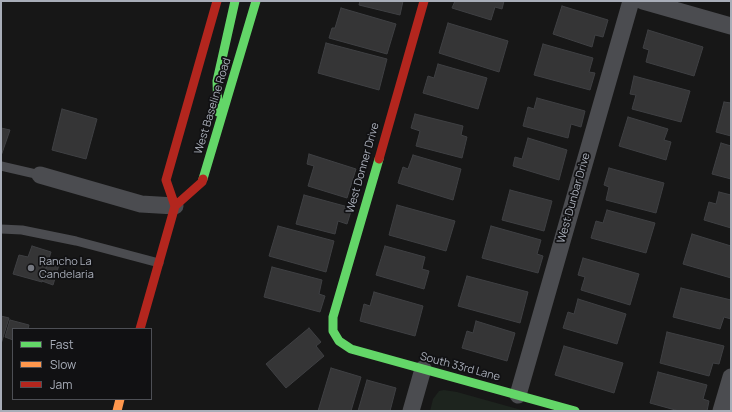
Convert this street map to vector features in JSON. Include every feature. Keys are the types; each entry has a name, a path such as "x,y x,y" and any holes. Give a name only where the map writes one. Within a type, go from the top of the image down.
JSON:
{"main road":[{"path":"140,328 176,206 166,180 217,1"},
{"path":"219,127 217,81 235,1"},
{"name":"West Baseline Road","path":"176,206 202,182 256,1"},
{"name":"West Donner Drive","path":"339,341 333,331 333,317 424,1"},
{"name":"South 33rd Lane","path":"339,341 351,350 575,411"},
{"path":"117,411 120,400"}],"street":[{"name":"West Dunbar Drive","path":"518,395 631,1"},
{"path":"642,1 731,26"},
{"path":"40,175 141,204 176,206"},
{"path":"411,411 423,369"},
{"path":"722,411 731,377"}],"lane":[{"path":"1,166 40,175"},
{"path":"1,229 22,230 76,241 159,263"}],"shaded area":[{"path":"444,390 457,392 525,411 430,411 433,399 439,391"}],"building":[{"path":"360,1 403,1 400,15 359,5"},
{"path":"455,1 504,1 502,9 495,7 491,20 452,8"},
{"path":"562,6 608,20 603,37 595,35 592,47 553,34"},
{"path":"341,8 396,24 387,54 329,38 332,28 335,28"},
{"path":"448,23 508,41 499,72 439,53"},
{"path":"648,30 703,47 694,76 646,62 649,50 643,48"},
{"path":"326,43 387,59 379,90 318,73"},
{"path":"543,44 593,58 589,72 595,73 590,90 534,75"},
{"path":"438,64 487,78 478,109 423,93 428,76 434,78"},
{"path":"634,76 690,91 681,122 632,109 636,95 630,94"},
{"path":"537,98 585,111 581,127 571,124 568,138 523,126 528,107 534,109"},
{"path":"724,102 731,103 731,136 716,132"},
{"path":"62,109 97,119 86,159 52,150"},
{"path":"415,114 463,126 461,135 467,137 462,158 416,146 420,131 411,128"},
{"path":"628,117 668,129 664,140 671,142 666,160 619,146"},
{"path":"1,128 10,130 1,156"},
{"path":"528,138 567,150 559,180 513,166 515,157 522,159"},
{"path":"721,143 731,146 731,179 712,174"},
{"path":"309,154 356,169 347,198 308,186 314,166 307,164"},
{"path":"413,155 461,169 453,200 398,183 403,167 408,169"},
{"path":"609,168 664,183 656,213 606,200 609,187 604,185"},
{"path":"510,190 552,201 544,231 502,220"},
{"path":"719,192 731,195 731,228 704,220 709,202 716,204"},
{"path":"304,195 352,208 347,224 338,221 335,234 296,224"},
{"path":"397,205 455,221 446,251 389,235"},
{"path":"607,210 655,223 646,253 591,238 596,221 603,223"},
{"path":"278,226 334,241 326,272 269,256"},
{"path":"491,226 541,240 537,254 543,256 538,273 482,258"},
{"path":"692,234 731,246 731,278 683,264"},
{"name":"Rancho La Candelaria","path":"32,246 51,252 42,282 13,274 19,255 28,257"},
{"path":"385,246 425,257 422,269 429,271 424,289 376,275"},
{"path":"583,258 639,274 630,305 581,290 585,277 578,275"},
{"path":"48,262 59,265 53,285 42,281"},
{"path":"272,267 322,280 319,294 325,296 320,312 264,297"},
{"path":"467,276 528,292 520,323 458,306"},
{"path":"681,288 731,300 731,319 724,317 720,329 673,317"},
{"path":"374,292 423,306 415,336 360,321 364,304 370,306"},
{"path":"578,299 626,314 617,344 563,328 568,312 574,314"},
{"path":"1,316 9,318 1,344"},
{"path":"10,320 29,325 28,328 12,328 12,340 5,337"},
{"path":"476,321 515,333 507,361 462,348 467,331 473,333"},
{"path":"309,328 321,342 316,346 324,356 286,388 266,364"},
{"path":"667,332 724,346 719,364 713,363 709,376 660,363"},
{"path":"564,346 623,363 614,393 555,375"},
{"path":"331,368 361,377 351,411 318,411"},
{"path":"658,372 707,385 703,399 709,401 707,411 679,411 650,403"},
{"path":"367,380 396,388 390,411 358,411"}],"traffic: fast":[{"path":"218,112 217,81 235,1"},
{"path":"203,179 256,1"},
{"path":"379,159 333,317 333,331 339,341 351,349 575,411"}],"traffic: slow":[{"path":"117,411 120,400"}],"traffic: jam":[{"path":"175,206 166,180 217,1"},
{"path":"379,159 424,1"},
{"path":"140,328 175,206 202,182 203,179"}],"place":[{"name":"Rancho La Candelaria","path":"31,268"}]}
